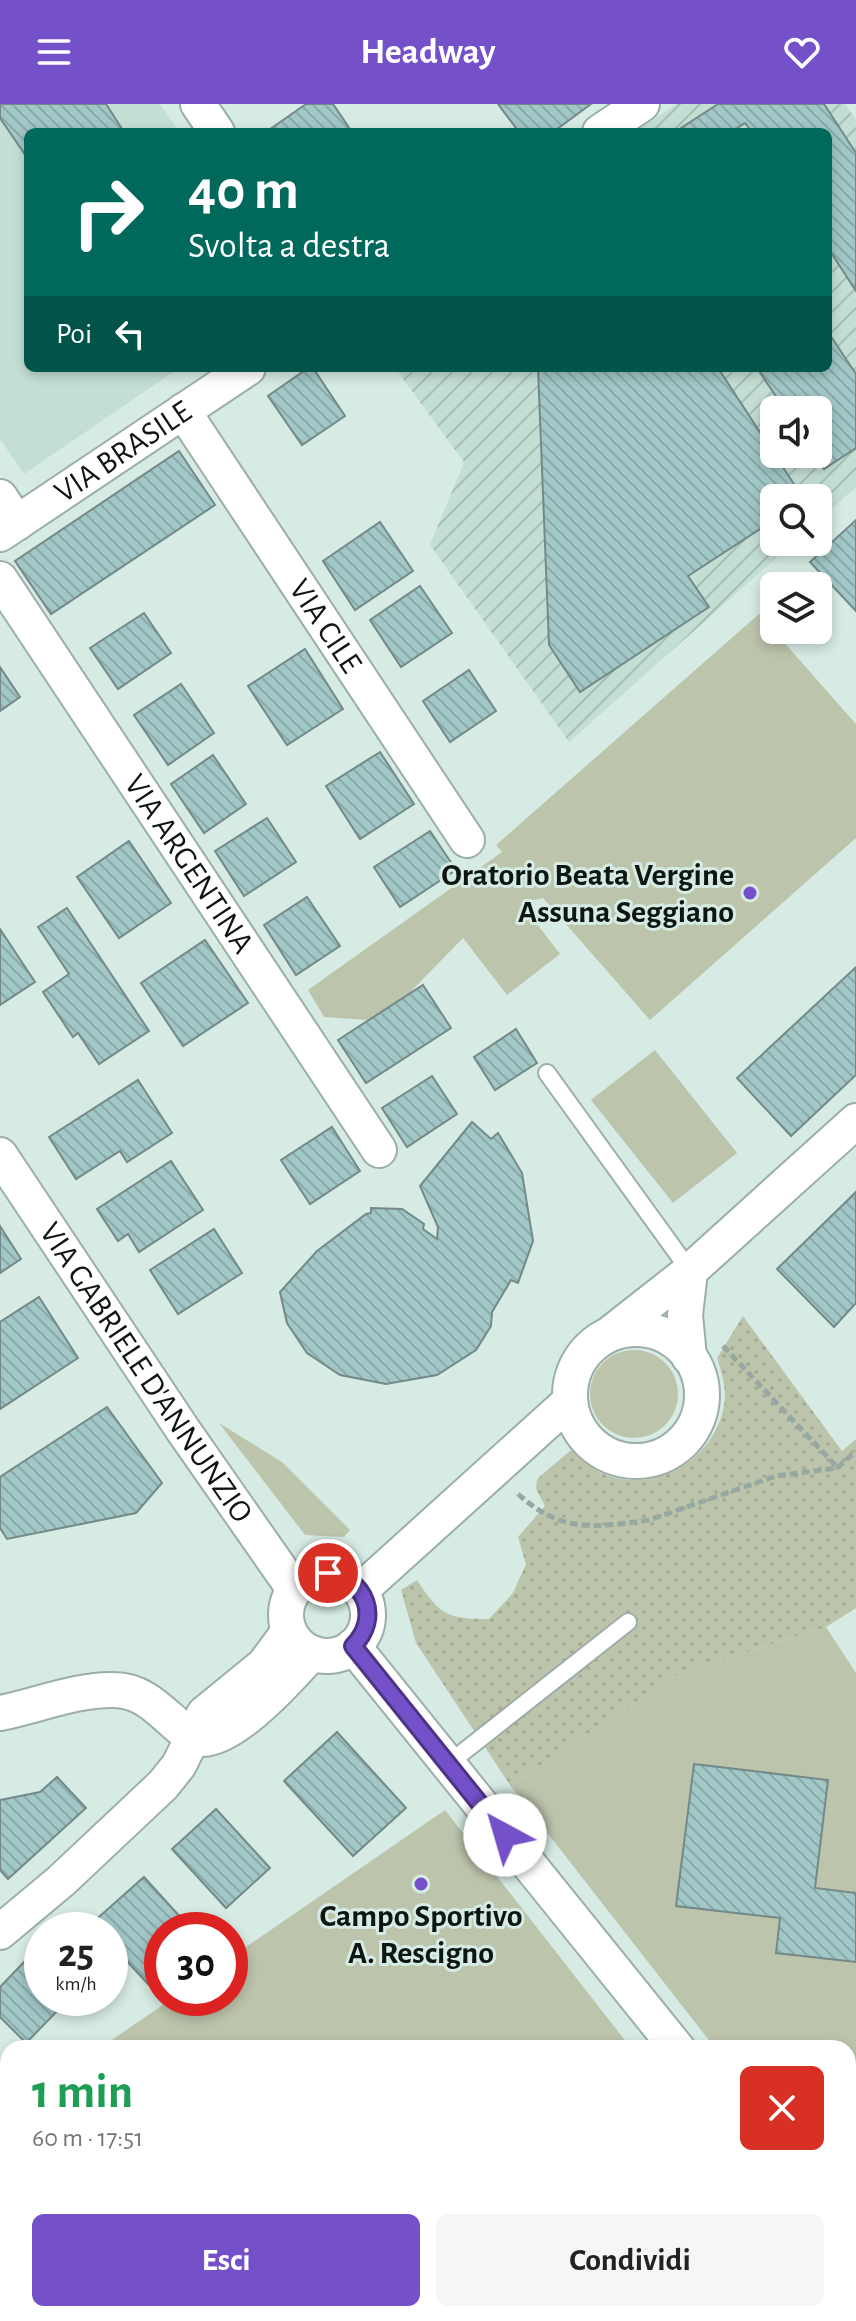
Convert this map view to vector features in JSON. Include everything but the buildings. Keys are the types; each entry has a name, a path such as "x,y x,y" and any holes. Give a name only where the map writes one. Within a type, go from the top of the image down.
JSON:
{"street":[{"path":"198,104 214,128"},
{"path":"606,128 642,104"},
{"name":"VIA BRASILE","path":"6,518 242,372"},
{"name":"VIA CILE","path":"183,411 467,840"},
{"name":"VIA ARGENTINA","path":"0,579 379,1150"},
{"path":"690,1271 685,1315 689,1357 701,1385 698,1416 682,1443 655,1458 624,1460 595,1448 576,1424 570,1401 571,1379 586,1352 690,1271 856,1121"},
{"name":"VIA GABRIELE D'ANNUNZIO","path":"0,1155 183,1430 294,1589"},
{"path":"609,1334 642,1329 661,1334 689,1357"},
{"path":"361,1590 570,1401"},
{"path":"328,1573 340,1575 361,1590 368,1620 366,1630 353,1646 333,1656 300,1642 286,1609 294,1589 315,1575 328,1573"},
{"path":"0,1932 61,1881 163,1785 179,1765 204,1714 264,1665 300,1642"},
{"path":"353,1646 671,2040"},
{"path":"0,1713 115,1689 150,1701 193,1737"}],"lane":[{"path":"547,1073 690,1271"},
{"path":"448,1764 628,1622"}],"path":[{"path":"721,1344 837,1468"},
{"path":"494,1471 539,1512 576,1527 649,1520 776,1476 837,1468 856,1451"}],"shaded area":[{"path":"106,104 160,104 176,128 121,128"},
{"path":"676,104 845,104 856,120 856,487 832,508 832,484 760,484 760,556 778,556 569,742 430,545 464,462 398,372 832,372 832,128 641,128"},
{"path":"0,118 24,153 24,372 173,372 24,474 0,439"},
{"path":"759,614 760,644 785,644 856,724 856,838 650,1020 543,898 521,903 560,954 507,995 463,938 382,1021 324,1017 308,990 502,852 496,845"},
{"path":"655,1050 737,1153 673,1203 591,1100"},
{"path":"743,1316 842,1451 856,1439 856,1608 826,1627 679,1673 510,1785 416,1643 401,1590 417,1580 432,1601 446,1613 463,1618 489,1619 513,1593 526,1564 518,1537 545,1506 536,1489 537,1479 571,1450 601,1472 631,1480 667,1474 698,1454 719,1424 724,1406 724,1388 717,1358"},
{"path":"634,1350 651,1353 665,1363 675,1377 678,1394 675,1411 665,1425 651,1435 634,1438 617,1435 603,1425 593,1411 590,1394 593,1377 603,1363 617,1353"},
{"path":"219,1423 282,1462 350,1530 344,1537 305,1535"},
{"path":"826,1627 856,1673 856,1893 815,1888 828,1780 694,1764 676,1906 780,1918 776,1953 856,1962 856,2040 709,2040 510,1785 679,1673"},
{"name":"Campo Sportivo A. Rescigno","path":"445,1810 625,2040 112,2040 147,2016 248,2016 248,1946"}],"place":[{"name":"Oratorio Beata Vergine Assuna Seggiano","path":"750,893"},
{"name":"Campo Sportivo A. Rescigno","path":"421,1884"}],"route":[{"path":"328,1573 351,1581 366,1600 366,1630 353,1646 505,1835"}]}
